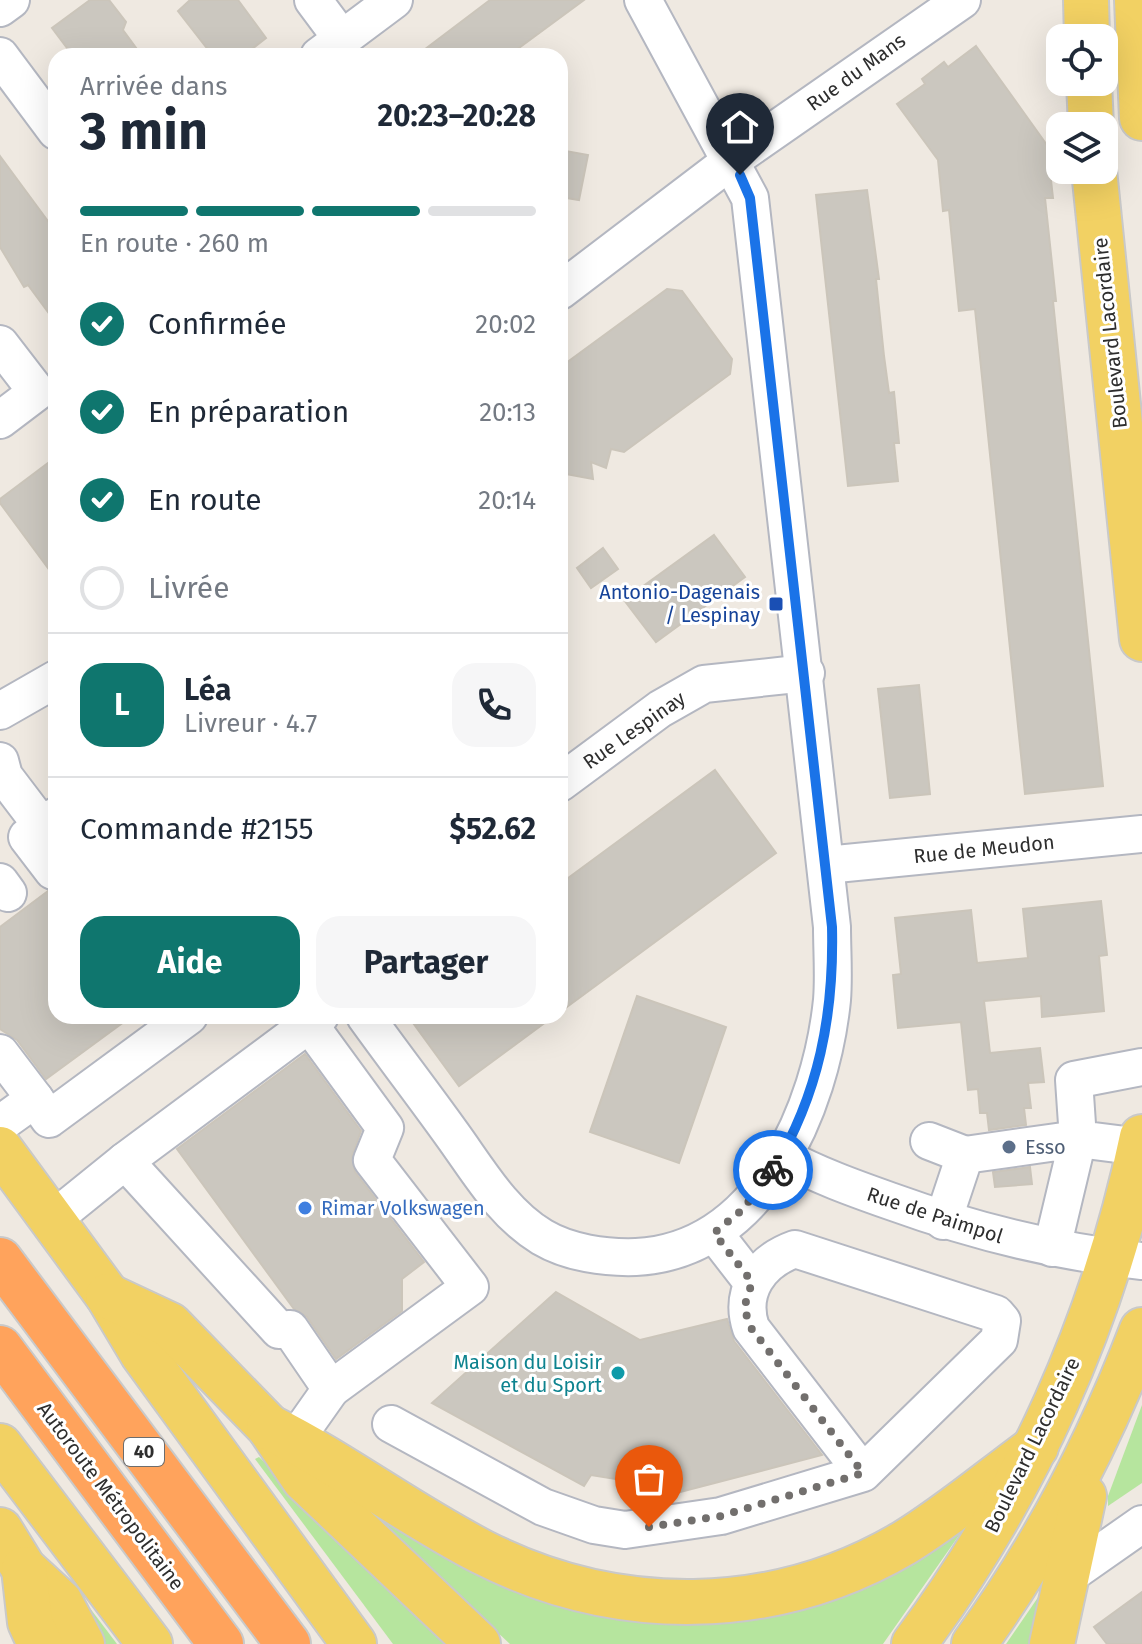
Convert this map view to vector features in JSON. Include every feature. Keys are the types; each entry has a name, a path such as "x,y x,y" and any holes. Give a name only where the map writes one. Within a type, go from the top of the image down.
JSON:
{"highway":[{"name":"40","path":"0,1260 288,1644"},
{"name":"Autoroute Métropolitaine","path":"0,1348 221,1644"}],"main road":[{"path":"1086,0 1087,24"},
{"path":"1137,0 1142,118"},
{"name":"Boulevard Lacordaire","path":"1095,184 1142,639"},
{"name":"Boulevard Lacordaire","path":"914,1644 970,1567 1036,1447 1072,1367 1127,1260 1141,1142"},
{"path":"0,1149 108,1296 142,1353 354,1644"},
{"path":"108,1296 170,1325 282,1434 321,1452 443,1531 539,1578 614,1598 688,1603 777,1593 852,1570 923,1531 1036,1447"},
{"path":"974,1644 1034,1556 1096,1443 1142,1330"},
{"path":"282,1434 304,1479 478,1644"},
{"path":"1052,1644 1096,1443"},
{"path":"0,1446 150,1644"},
{"path":"0,1530 24,1569 60,1602 82,1644"},
{"path":"24,1569 30,1622 40,1644"}],"street":[{"path":"0,8 11,0"},
{"path":"313,0 331,48 394,0"},
{"path":"371,1024 502,1203 543,1238 569,1249 625,1257 680,1249 714,1233 752,1199 782,1156 815,1079 828,1027 833,967 826,865 750,198 643,0"},
{"name":"Rue du Mans","path":"568,285 732,160 962,0"},
{"path":"0,56 48,120"},
{"path":"0,344 37,392 0,420"},
{"name":"Rue Lespinay","path":"568,777 660,709 704,684 806,673"},
{"path":"0,711 48,694"},
{"path":"0,761 4,776 48,820"},
{"path":"48,822 27,837 48,864"},
{"name":"Rue de Meudon","path":"826,865 1142,834"},
{"path":"0,1053 49,1119 178,1024"},
{"path":"52,1220 125,1161 309,1024"},
{"path":"282,1434 331,1389 470,1287 372,1160 385,1128 317,1024"},
{"path":"360,1093 400,1065"},
{"path":"1052,1248 1078,1139 1074,1080 1142,1067"},
{"path":"0,1124 35,1099"},
{"path":"929,1141 965,1155 1078,1139 1141,1142"},
{"path":"943,1221 965,1155"},
{"name":"Rue de Paimpol","path":"782,1156 820,1176 943,1221 1052,1248 1127,1260"},
{"path":"125,1161 279,1330 290,1329 331,1389"},
{"path":"714,1233 752,1282"},
{"path":"391,1424 543,1507 594,1525 625,1530 721,1516 863,1473 999,1340 1002,1321 996,1314 795,1249 785,1253 752,1282 744,1308 751,1328 863,1473"},
{"path":"1065,1578 1142,1524"}],"green space":[{"path":"1142,1405 1142,1483 1108,1506 1108,1496"},
{"path":"259,1457 455,1644 393,1644 255,1459"},
{"path":"357,1501 634,1615 969,1521 883,1644 510,1644"},
{"path":"1041,1593 1039,1644 1006,1644"},
{"path":"83,1599 117,1644 100,1644 79,1603"}],"building":[{"path":"90,0 109,0 126,22 123,30 136,48 67,48 52,28"},
{"path":"190,0 238,0 266,38 253,48 207,48 178,11"},
{"path":"490,0 584,0 519,48 427,48"},
{"path":"976,46 1046,144 1046,184 1051,184 1053,198 1045,198 1056,301 1053,301 1103,786 1025,794 975,309 959,311 949,210 943,211 938,160 897,104 925,84 922,79 944,62 948,67"},
{"path":"568,151 588,155 579,200 568,198"},
{"path":"0,156 48,221 48,312 28,285 24,287 0,247"},
{"path":"867,190 879,279 876,279 884,356 889,393 894,392 899,443 894,443 898,481 848,486 816,195"},
{"path":"667,289 682,291 732,359 730,374 624,452 611,449 606,468 591,462 593,479 568,474 568,362"},
{"path":"48,463 48,568 0,503 0,499"},
{"path":"714,535 745,577 656,642 624,600"},
{"path":"603,548 618,569 591,588 577,568"},
{"path":"919,685 930,794 890,798 878,689"},
{"path":"715,770 776,853 568,1006 568,878"},
{"path":"48,891 48,1024 121,1024 46,1079 17,1040 0,1029 0,927"},
{"path":"1101,901 1107,955 1099,956 1104,1011 1042,1017 1041,996 984,1001 990,1053 1040,1048 1044,1082 1028,1083 1031,1108 1024,1108 1026,1125 989,1130 987,1113 980,1113 978,1089 968,1090 961,1022 898,1028 893,975 901,974 895,918 971,910 977,963 1028,958 1023,909"},
{"path":"637,996 726,1027 679,1163 590,1132"},
{"path":"414,1024 543,1024 459,1086"},
{"name":"Rimar Volkswagen","path":"305,1054 361,1131 352,1156 355,1172 424,1262 402,1279 402,1311 336,1359 307,1317 294,1309 177,1149"},
{"path":"1030,1167 1032,1184 995,1187 993,1172"},
{"name":"Maison du Loisir et du Sport","path":"556,1292 640,1340 727,1319 734,1341 822,1455 657,1498 653,1485 591,1475 584,1486 432,1403"},
{"path":"1142,1592 1142,1644 1107,1644 1094,1627"}],"way so far":[{"path":"649,1527 721,1516 863,1473 751,1328 744,1308 752,1282 714,1233 742,1210 773,1170"}],"place":[{"name":"Antonio-Dagenais / Lespinay","path":"776,604"},
{"name":"Esso","path":"1009,1147"},
{"name":"Rimar Volkswagen","path":"305,1208"},
{"name":"Maison du Loisir et du Sport","path":"618,1373"}],"route":[{"path":"740,175 750,198 806,673 832,927 832,998 822,1054 806,1105 773,1170"}]}
